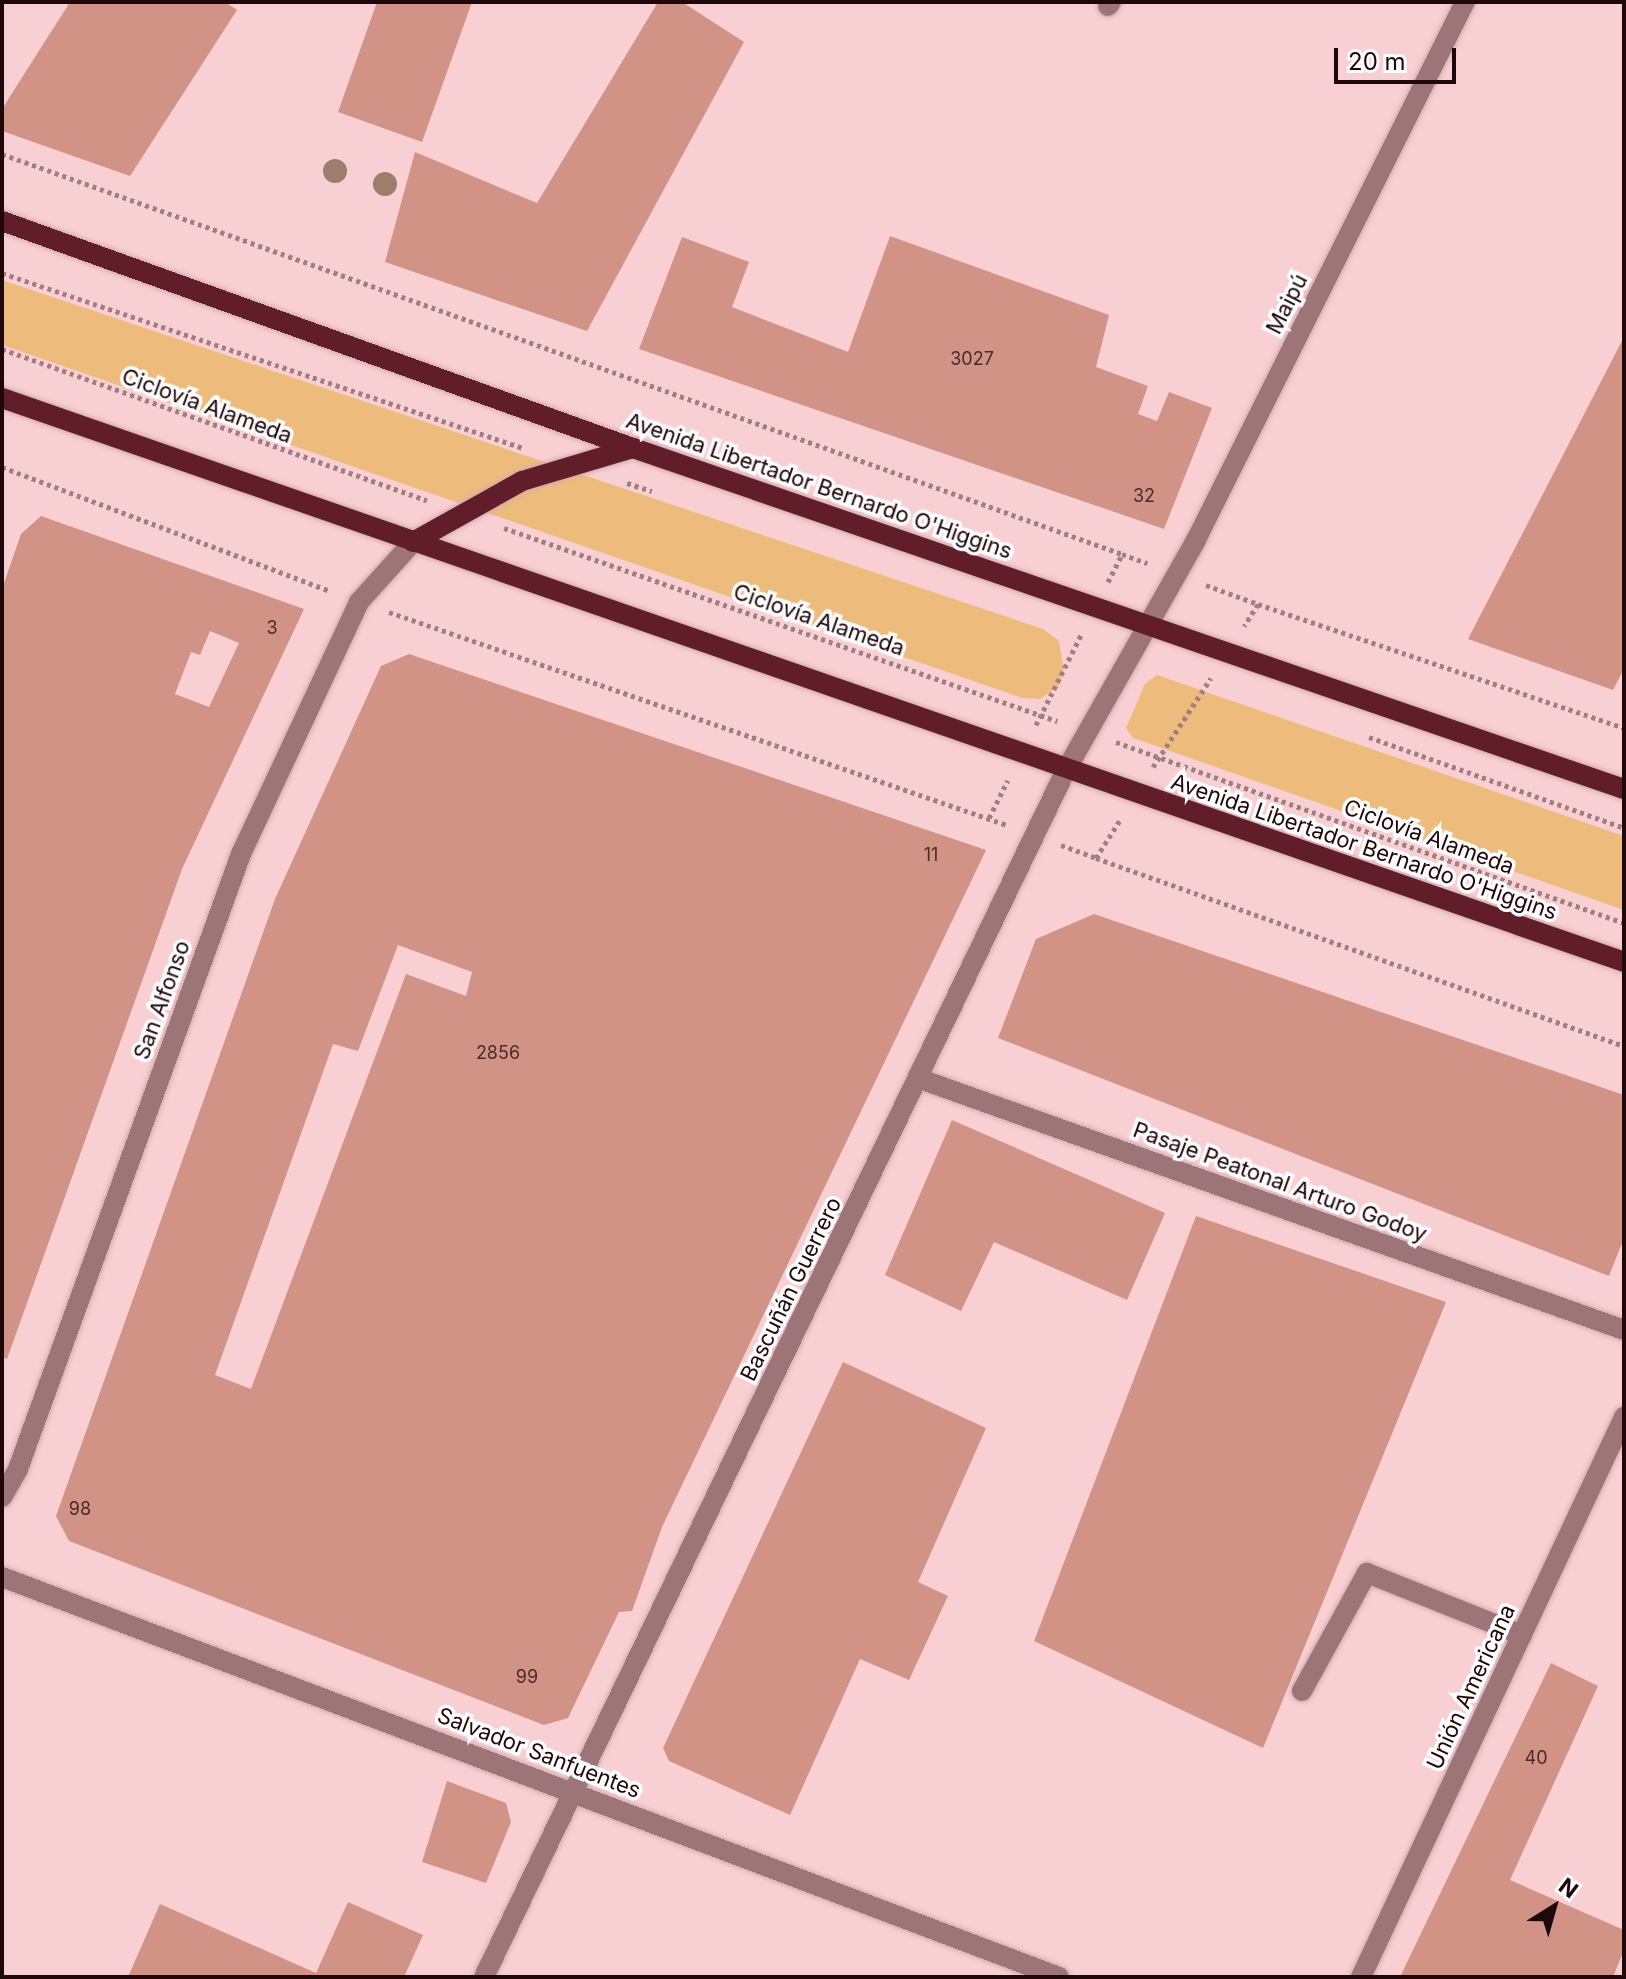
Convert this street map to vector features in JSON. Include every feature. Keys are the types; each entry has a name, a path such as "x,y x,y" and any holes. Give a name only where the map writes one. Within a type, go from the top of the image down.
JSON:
{"main road":[{"name":"Avenida Libertador Bernardo O'Higgins","path":"2,221 633,448 1624,789"},
{"name":"Avenida Libertador Bernardo O'Higgins","path":"2,398 1624,962"},
{"path":"413,542 461,512 569,463 633,448"}],"street":[{"name":"Maipú","path":"1146,625 1196,540 1465,2"},
{"name":"San Alfonso","path":"2,1497 18,1469 241,854 359,602 413,542"},
{"name":"Bascuñán Guerrero","path":"484,1977 920,1079 1066,770 1146,625"},
{"name":"Pasaje Peatonal Arturo Godoy","path":"920,1079 1624,1330"},
{"name":"Unión Americana","path":"1361,1977 1624,1417"},
{"path":"1302,1691 1367,1573 1522,1635"},
{"name":"Salvador Sanfuentes","path":"2,1577 1059,1977"}],"path":[{"path":"2,154 1122,554"},
{"path":"2,273 658,493"},
{"name":"Ciclovía Alameda","path":"2,349 1624,923"},
{"path":"2,467 359,602 989,818"},
{"path":"1258,604 1624,728"},
{"path":"1067,631 1130,653"},
{"path":"1196,676 1224,686"},
{"path":"1357,733 1624,828"},
{"path":"1096,858 1624,1046"}],"shaded area":[{"path":"2,280 1043,629 1059,641 1064,672 1058,687 1040,699 1022,698 2,345"},
{"path":"1157,675 1624,836 1624,910 1133,738 1126,728 1145,684"}],"building":[{"path":"70,2 225,2 237,10 130,176 2,131 2,109"},
{"path":"377,2 472,2 422,142 338,112"},
{"path":"658,2 682,2 744,42 587,331 385,262 415,152 537,203"},
{"path":"890,236 1109,315 1096,367 1148,386 1138,414 1157,421 1169,392 1212,408 1164,529 639,349 682,237 749,262 732,307 848,352"},
{"path":"1624,337 1624,669 1613,690 1468,639"},
{"path":"41,516 304,609 182,869 7,1359 2,1357 2,589 21,534","holes":["210,631 239,643 209,707 175,694 191,652 200,655"]},
{"path":"409,654 986,850 662,1527 632,1611 619,1612 568,1718 544,1725 69,1541 56,1516 275,899 381,666","holes":["398,945 472,972 466,996 406,974 251,1389 215,1375 333,1044 358,1051"]},
{"path":"1094,914 1624,1095 1624,1238 1609,1276 998,1038 1036,939"},
{"path":"952,1120 1165,1213 1127,1300 994,1242 961,1311 885,1275"},
{"path":"1196,1216 1446,1302 1263,1748 1034,1641"},
{"path":"843,1362 986,1428 918,1582 948,1596 909,1680 860,1659 790,1815 669,1761 663,1748"},
{"path":"1551,1663 1598,1686 1510,1880 1624,1930 1624,1950 1613,1977 1400,1977"},
{"path":"447,1781 506,1803 511,1822 486,1883 422,1862"},
{"path":"348,1902 423,1935 404,1977 128,1977 160,1904 316,1973"}]}
